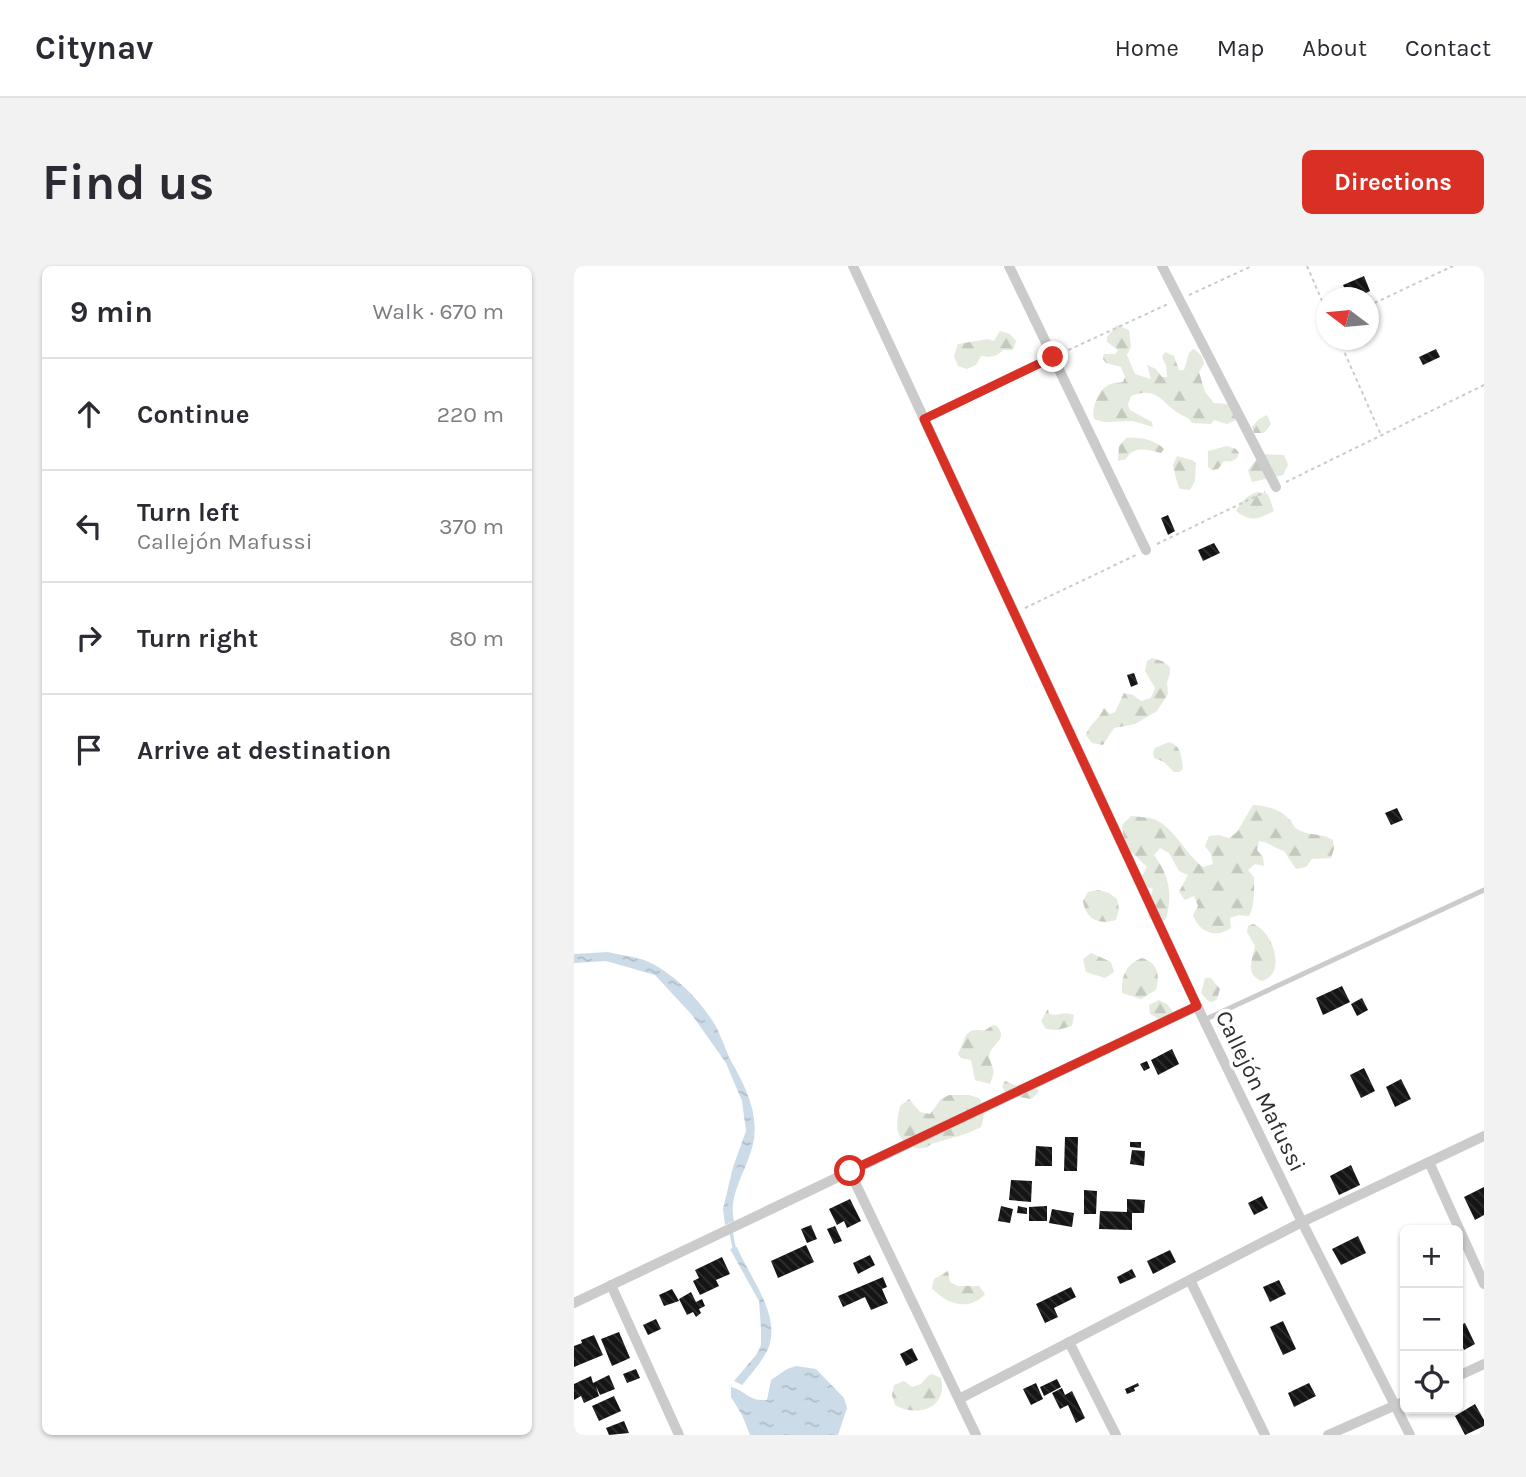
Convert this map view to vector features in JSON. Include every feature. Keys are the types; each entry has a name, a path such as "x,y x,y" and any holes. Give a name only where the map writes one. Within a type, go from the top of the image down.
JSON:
{"street":[{"name":"Callejón Mafussi","path":"853,266 1203,1020 1302,1223 1400,1401"},
{"path":"1009,266 1146,550"},
{"path":"1162,266 1276,487"},
{"path":"574,1303 1197,1006"},
{"path":"959,1399 1302,1223 1484,1136"},
{"path":"1429,1162 1484,1284"},
{"path":"850,1171 976,1435"},
{"path":"1190,1280 1265,1435"},
{"path":"611,1285 678,1435"},
{"path":"1069,1342 1116,1435"},
{"path":"1463,1374 1484,1364"},
{"path":"1328,1435 1400,1403"},
{"name":"Callejón Mafussi","path":"1404,1414 1410,1435"}],"lane":[{"path":"1203,1020 1484,890"}],"path":[{"path":"924,419 1252,266"},
{"path":"1307,266 1316,287"},
{"path":"1379,301 1453,266"},
{"path":"1343,350 1381,435"},
{"path":"1276,487 1484,384"}],"green space":[{"path":"1117,325 1129,330 1131,347 1127,355 1135,374 1151,379 1147,365 1156,369 1162,377 1167,377 1162,357 1165,352 1174,356 1179,370 1184,370 1189,353 1193,349 1198,352 1204,361 1199,372 1205,392 1214,403 1229,404 1236,420 1227,424 1214,420 1211,424 1192,423 1158,397 1147,393 1131,396 1128,405 1130,410 1152,422 1153,427 1133,421 1104,422 1094,419 1094,409 1100,393 1107,386 1123,382 1125,377 1121,367 1106,363 1103,359 1104,354 1115,354 1118,350 1107,342 1107,337"},
{"path":"1000,331 1010,334 1016,341 1013,350 1003,350 993,356 981,356 976,365 967,369 958,366 954,356 958,344 988,339 994,341"},
{"path":"1267,415 1271,424 1264,433 1254,433 1252,427"},
{"path":"1126,438 1146,439 1164,449 1161,453 1137,450 1126,459 1118,461 1119,446"},
{"path":"1227,446 1236,449 1239,453 1237,458 1224,461 1218,469 1212,470 1208,467 1208,451"},
{"path":"1261,454 1284,455 1288,465 1283,475 1252,482 1248,470"},
{"path":"1177,456 1196,463 1195,481 1190,490 1180,489 1173,465"},
{"path":"1258,492 1268,494 1274,511 1255,518 1246,517 1236,511 1245,499"},
{"path":"1152,658 1170,667 1168,694 1157,711 1135,724 1114,728 1103,745 1092,743 1086,735 1104,708 1110,714 1115,712 1124,693 1141,701 1151,698 1155,688 1145,671 1147,661"},
{"path":"1169,742 1180,752 1183,769 1179,772 1174,772 1164,762 1154,758 1155,748"},
{"path":"1253,805 1282,813 1299,830 1333,840 1331,858 1312,859 1306,867 1296,869 1284,851 1259,841 1257,850 1263,857 1264,866 1255,864 1248,870 1254,877 1251,912 1249,916 1230,918 1231,928 1214,933 1203,929 1196,921 1193,915 1198,906 1194,896 1185,900 1179,892 1188,875 1179,871 1169,853 1160,848 1154,855 1168,885 1168,910 1166,919 1157,924 1149,918 1147,908 1153,889 1144,886 1142,876 1147,867 1125,846 1122,825 1131,816 1154,819 1168,828 1203,867 1213,864 1211,854 1205,846 1209,836 1229,838 1237,832"},
{"path":"1098,890 1117,899 1119,909 1116,920 1099,921 1087,913 1083,901 1088,892"},
{"path":"1253,924 1266,934 1276,961 1270,976 1262,981 1253,975 1252,971 1255,946 1247,932 1248,926"},
{"path":"1091,953 1111,962 1114,972 1105,978 1086,972 1083,959"},
{"path":"1142,958 1155,966 1158,979 1156,990 1141,999 1122,993 1122,987 1128,967"},
{"path":"1205,978 1211,978 1220,989 1213,1002 1208,1001 1201,993"},
{"path":"1159,1000 1167,1004 1174,1013 1159,1019 1150,1014 1149,1005"},
{"path":"1048,1009 1049,1014 1074,1015 1072,1026 1057,1030 1046,1029 1041,1021"},
{"path":"993,1025 1000,1030 1001,1037 990,1052 994,1072 990,1084 975,1080 971,1060 961,1058 958,1054 969,1032 984,1031"},
{"path":"1005,1081 1037,1088 1039,1092 1031,1099 1006,1095 1002,1086"},
{"path":"949,1095 979,1098 984,1112 981,1127 924,1148 914,1148 900,1137 897,1127 900,1106 909,1099 920,1112 930,1114 941,1099"},
{"path":"948,1271 950,1282 958,1286 979,1286 985,1294 979,1300 965,1304 944,1298 932,1288 934,1279"},
{"path":"932,1374 941,1378 942,1388 936,1403 922,1410 904,1409 895,1405 892,1395 894,1385 904,1381 912,1387 921,1384"}],"water":[{"path":"608,952 654,965 673,977 691,994 715,1025 745,1088 755,1128 752,1149 736,1190 734,1221 725,1225 723,1209 733,1167 746,1131 742,1101 726,1063 692,1015 655,975 606,961 574,963 574,954"},
{"path":"737,1247 762,1296 771,1323 768,1349 742,1385 734,1381 756,1355 761,1345 761,1329 759,1301 730,1249"},
{"path":"796,1366 816,1369 844,1398 847,1408 838,1435 750,1435 731,1397 731,1387 755,1399 767,1400 771,1380"}],"building":[{"path":"1364,276 1368,287 1344,287 1343,285"},
{"path":"1436,349 1440,357 1423,365 1419,357"},
{"path":"1168,515 1175,531 1168,535 1161,518"},
{"path":"1214,543 1220,553 1203,561 1198,550"},
{"path":"1134,673 1138,684 1131,687 1127,675"},
{"path":"1397,808 1403,820 1391,825 1385,813"},
{"path":"1342,986 1350,1002 1323,1015 1316,998"},
{"path":"1362,998 1368,1010 1357,1016 1351,1004"},
{"path":"1172,1049 1179,1064 1158,1075 1151,1060"},
{"path":"1147,1061 1150,1068 1144,1071 1140,1064"},
{"path":"1364,1068 1375,1091 1361,1098 1350,1075"},
{"path":"1401,1079 1411,1099 1395,1107 1386,1087"},
{"path":"1065,1137 1078,1137 1077,1171 1064,1171"},
{"path":"1130,1142 1141,1142 1141,1148 1130,1147"},
{"path":"1036,1146 1052,1147 1052,1166 1035,1166"},
{"path":"1132,1150 1145,1151 1144,1166 1130,1164"},
{"path":"1351,1165 1360,1185 1339,1195 1330,1176"},
{"path":"1011,1180 1032,1181 1031,1202 1009,1200"},
{"path":"1484,1187 1484,1215 1475,1220 1464,1197"},
{"path":"1084,1190 1097,1191 1096,1214 1084,1214"},
{"path":"1262,1196 1268,1208 1254,1215 1248,1203"},
{"path":"850,1199 861,1221 847,1228 844,1221 837,1225 829,1209"},
{"path":"1127,1199 1145,1200 1144,1213 1132,1213 1132,1230 1099,1229 1100,1211 1127,1212"},
{"path":"1001,1206 1013,1209 1010,1223 998,1221"},
{"path":"1018,1206 1027,1208 1027,1214 1017,1213"},
{"path":"1047,1206 1047,1221 1029,1221 1029,1207"},
{"path":"1052,1209 1074,1213 1072,1227 1049,1223"},
{"path":"811,1225 817,1239 807,1243 801,1229"},
{"path":"835,1226 842,1241 834,1244 827,1229"},
{"path":"1358,1236 1366,1253 1341,1265 1332,1249"},
{"path":"806,1245 814,1262 778,1278 771,1261"},
{"path":"1170,1250 1176,1262 1153,1274 1147,1261"},
{"path":"870,1255 875,1265 858,1274 853,1263"},
{"path":"722,1257 730,1274 716,1280 719,1286 700,1295 693,1281 699,1278 695,1270"},
{"path":"1132,1269 1136,1277 1120,1284 1117,1277"},
{"path":"883,1277 887,1287 882,1289 888,1303 871,1310 865,1297 843,1307 838,1296"},
{"path":"1279,1280 1286,1294 1270,1302 1263,1287"},
{"path":"1071,1287 1076,1297 1054,1308 1058,1317 1045,1323 1036,1304"},
{"path":"672,1289 679,1301 664,1306 659,1295"},
{"path":"691,1292 696,1302 702,1299 705,1306 699,1309 701,1313 696,1317 693,1312 687,1315 679,1299"},
{"path":"656,1319 661,1329 648,1335 643,1325"},
{"path":"1283,1321 1296,1349 1283,1355 1270,1327"},
{"path":"1465,1323 1475,1344 1464,1350 1463,1348"},
{"path":"619,1332 630,1358 612,1366 601,1339"},
{"path":"594,1335 603,1355 574,1367 574,1346"},
{"path":"912,1348 918,1360 906,1366 900,1354"},
{"path":"636,1369 640,1378 627,1383 623,1374"},
{"path":"609,1375 615,1389 600,1395 596,1386 599,1396 584,1403 581,1396 574,1400 574,1384 591,1376 593,1383"},
{"path":"1057,1379 1061,1387 1044,1396 1040,1387"},
{"path":"1036,1383 1043,1399 1031,1405 1023,1389"},
{"path":"1138,1383 1135,1391 1127,1394 1125,1389"},
{"path":"1309,1383 1316,1396 1294,1407 1288,1393"},
{"path":"1062,1388 1065,1395 1072,1391 1085,1418 1076,1423 1068,1405 1060,1409 1052,1393"},
{"path":"614,1396 621,1411 599,1421 592,1406"},
{"path":"1475,1404 1484,1420 1484,1426 1465,1435 1455,1416 1463,1414 1463,1411"},
{"path":"624,1421 629,1433 609,1435 606,1428"}],"waterway":[{"path":"731,1232 735,1252"}],"route":[{"path":"850,1171 1197,1006 924,419 1053,357"}]}
